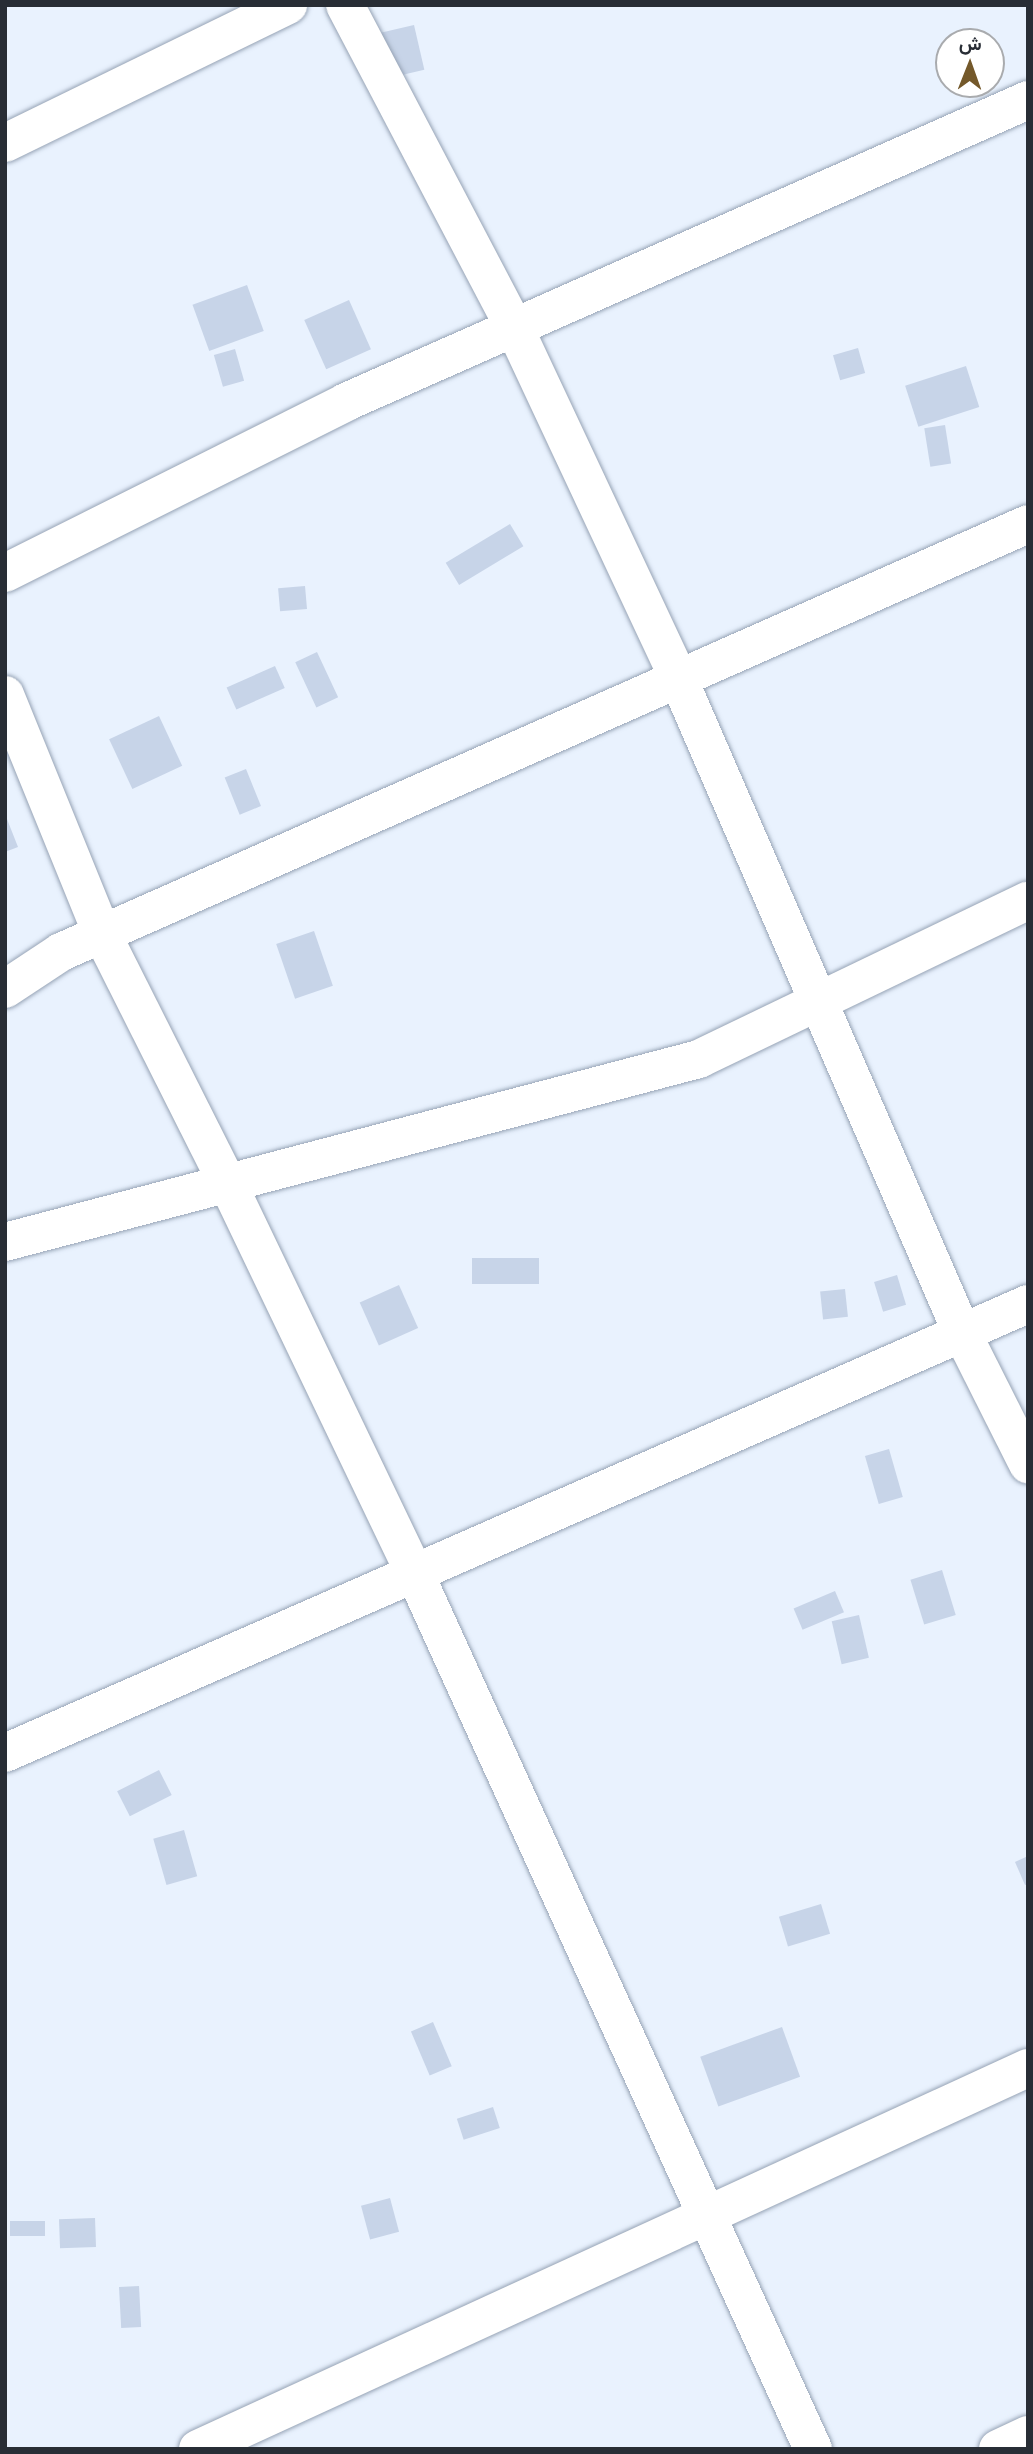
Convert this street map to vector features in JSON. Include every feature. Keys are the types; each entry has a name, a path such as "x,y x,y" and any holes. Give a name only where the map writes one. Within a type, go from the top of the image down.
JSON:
{"street":[{"path":"5,143 288,5"},
{"path":"345,5 514,327 680,680 962,1333 1028,1464"},
{"path":"5,573 346,402 1028,100"},
{"path":"5,989 61,952 1028,524"},
{"path":"5,695 102,934 228,1184 415,1574 709,2212 813,2449"},
{"path":"8,1241 699,1059 1028,901"},
{"path":"5,1753 1028,1304"},
{"path":"198,2449 709,2212 1028,2068"},
{"path":"998,2449 1028,2435"}],"building":[{"path":"414,25 424,70 383,79 373,34"},
{"path":"247,285 264,331 209,351 192,305"},
{"path":"349,300 371,349 326,369 304,320"},
{"path":"858,348 865,373 840,380 833,355"},
{"path":"235,349 244,381 223,387 214,355"},
{"path":"966,366 979,407 918,427 905,386"},
{"path":"945,425 951,464 930,467 924,428"},
{"path":"510,524 523,546 459,585 446,563"},
{"path":"305,586 307,609 280,611 278,588"},
{"path":"317,652 338,697 316,707 295,662"},
{"path":"275,666 285,688 236,709 227,688"},
{"path":"159,716 182,766 132,789 109,739"},
{"path":"246,769 261,806 240,815 225,778"},
{"path":"5,814 18,847 5,852"},
{"path":"314,931 333,986 295,999 276,944"},
{"path":"472,1258 539,1258 539,1284 472,1284"},
{"path":"897,1275 906,1305 883,1312 874,1282"},
{"path":"399,1285 418,1328 379,1345 360,1302"},
{"path":"845,1289 848,1317 823,1319 820,1292"},
{"path":"889,1449 903,1497 879,1504 865,1456"},
{"path":"942,1570 956,1615 924,1625 910,1580"},
{"path":"835,1591 844,1612 803,1630 794,1609"},
{"path":"859,1615 869,1658 842,1664 832,1621"},
{"path":"159,1770 172,1795 130,1816 117,1791"},
{"path":"184,1830 197,1876 166,1885 153,1839"},
{"path":"1028,1856 1028,1884 1025,1885 1015,1862"},
{"path":"821,1904 830,1934 788,1947 779,1917"},
{"path":"433,2022 452,2066 430,2076 411,2031"},
{"path":"782,2027 800,2077 718,2107 700,2057"},
{"path":"493,2107 500,2128 464,2140 457,2119"},
{"path":"390,2198 399,2232 370,2240 361,2206"},
{"path":"95,2218 96,2247 60,2248 59,2219"},
{"path":"10,2221 45,2221 45,2236 10,2236"},
{"path":"139,2286 141,2327 121,2328 119,2287"}]}
